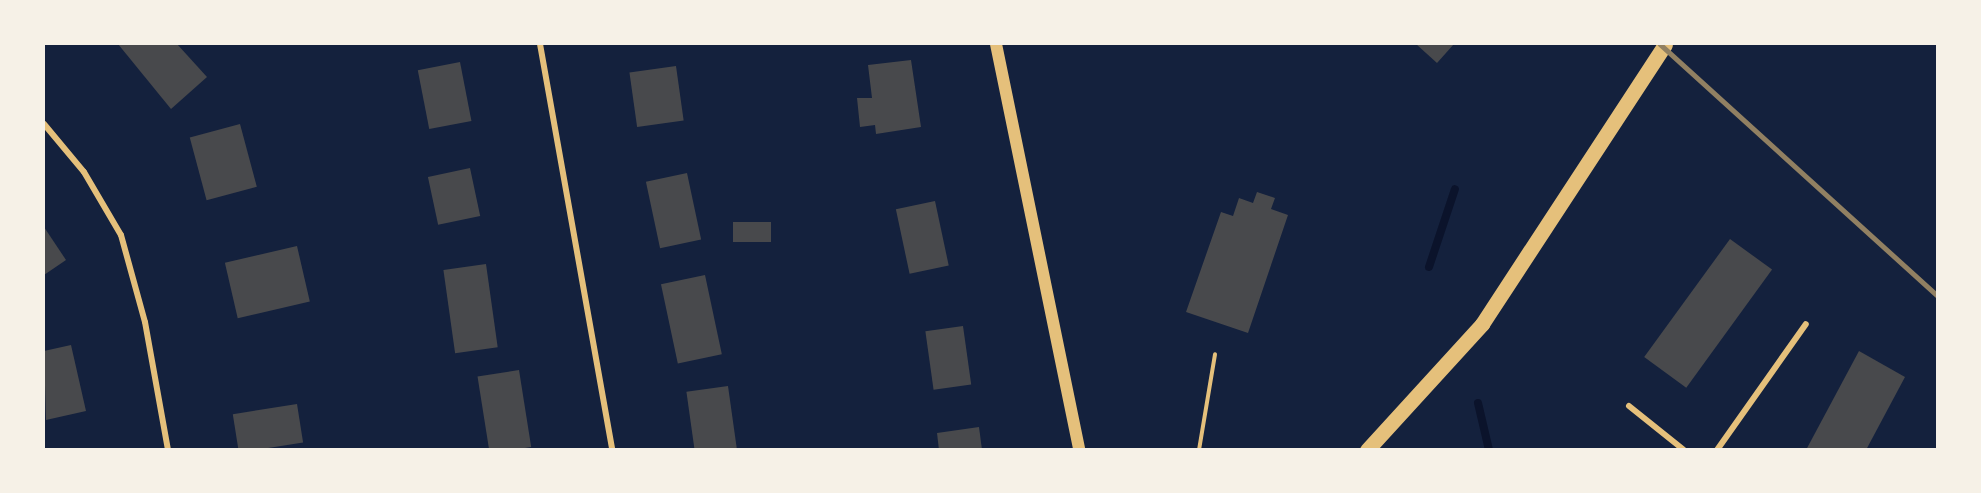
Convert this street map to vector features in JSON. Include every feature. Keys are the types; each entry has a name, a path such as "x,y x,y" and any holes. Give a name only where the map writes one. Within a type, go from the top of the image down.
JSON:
{"main road":[{"path":"996,44 1079,450"},
{"path":"1367,450 1482,324 1665,44"}],"street":[{"path":"540,44 612,450"},
{"path":"44,124 84,172 121,235 145,322 168,450"},
{"path":"1717,450 1806,324"},
{"path":"1629,406 1684,450"}],"path":[{"path":"1199,450 1215,354"}],"building":[{"path":"118,44 177,44 207,77 171,109"},
{"path":"1416,44 1454,44 1437,63"},
{"path":"911,60 921,127 876,134 875,125 860,127 857,98 872,98 868,65"},
{"path":"460,62 471,121 429,129 418,70"},
{"path":"676,66 684,120 637,127 629,73"},
{"path":"240,124 257,187 207,200 190,137"},
{"path":"470,168 480,216 438,225 428,177"},
{"path":"687,173 701,240 660,248 646,182"},
{"path":"1257,192 1275,198 1271,209 1288,215 1248,333 1186,312 1221,212 1233,216 1239,198 1253,203"},
{"path":"935,201 949,266 910,274 896,209"},
{"path":"733,222 771,222 771,242 733,242"},
{"path":"44,227 66,260 44,275"},
{"path":"1730,239 1772,270 1686,388 1644,357"},
{"path":"297,246 310,302 238,318 225,263"},
{"path":"486,264 498,347 455,353 443,270"},
{"path":"705,275 722,354 678,364 661,284"},
{"path":"963,326 971,384 934,390 925,331"},
{"path":"71,345 86,411 46,420 44,351"},
{"path":"1859,351 1905,377 1866,450 1806,450"},
{"path":"519,370 531,447 489,450 478,377"},
{"path":"728,386 737,450 695,450 686,392"},
{"path":"297,404 303,443 256,450 238,450 233,414"},
{"path":"979,427 982,450 939,450 937,433"}],"waterway":[{"path":"1429,267 1455,189"},
{"path":"1478,403 1489,450"}],"railway":[{"path":"1660,44 1938,296"}]}
